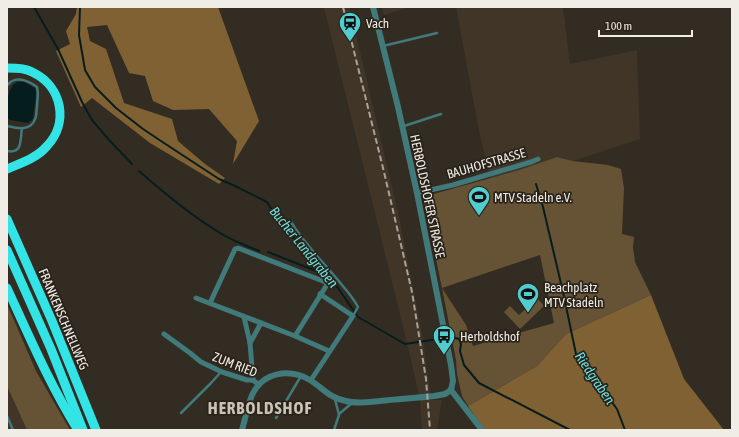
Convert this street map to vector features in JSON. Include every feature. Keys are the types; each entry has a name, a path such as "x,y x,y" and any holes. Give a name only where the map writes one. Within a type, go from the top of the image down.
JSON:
{"highway":[{"path":"7,68 29,70 45,80 52,87 56,95 60,115 59,125 55,137 47,147 37,155 7,169"},
{"name":"FRANKENSCHNELLWEG","path":"7,219 52,321 96,430"},
{"name":"FRANKENSCHNELLWEG","path":"7,250 51,349 83,430"},
{"path":"7,288 33,346 78,430"}],"street":[{"name":"HERBOLDSHOFER STRASSE","path":"373,7 417,193 448,348 453,381 451,390"},
{"name":"BAUHOFSTRASSE","path":"417,193 453,185 538,159"},
{"path":"210,303 235,249 238,248 328,283 295,336"},
{"path":"311,380 353,316 320,294"},
{"path":"196,298 295,336 329,351"},
{"path":"244,317 250,343 253,380"},
{"path":"250,343 261,323"},
{"name":"ZUM RIED","path":"164,334 201,362 222,372 247,380 253,380 259,385"},
{"path":"242,430 252,395 259,385 277,374 286,372 301,375 311,380 335,398 352,402 441,396 451,390 482,430"}],"lane":[{"path":"382,46 437,33"},
{"path":"7,85 12,81 20,80 37,87 38,92 35,119 32,125 27,128 7,127"},
{"path":"402,127 441,114"},
{"path":"7,151 17,151 19,148 22,128"},
{"path":"291,222 299,234 355,301 358,307 353,316"},
{"path":"180,413 222,372"},
{"path":"276,418 301,375"},
{"path":"335,398 339,415"},
{"path":"334,430 339,415 352,402"},
{"path":"7,416 13,430"}],"shaded area":[{"path":"77,7 218,7 259,121 233,164 237,141 209,109 173,110 153,101 145,76 129,73 107,25 87,27 90,41 106,49 124,103 172,119 178,141 205,164 225,178 219,184 150,143 92,98 81,107 56,51 70,44 66,31 76,14"},
{"path":"324,7 349,7 350,9 399,217 423,339 431,400 442,400 437,430 422,430 420,399"},
{"path":"382,7 410,7 384,15"},
{"path":"456,7 563,7 570,64 637,50 640,139 573,161 557,157 490,178 478,126"},
{"path":"557,157 573,161 608,165 621,169 624,188 622,234 634,237 633,247 635,262 651,295 566,334 537,366 468,406 462,396 457,374 456,360 423,197 519,170","holes":["540,255 554,323 473,346 466,325 442,288"]},
{"path":"651,295 684,379 724,430 484,430 468,406 537,366 566,334"},
{"name":"Beachplatz MTV Stadeln","path":"537,298 544,306 520,329 504,312 510,306 519,315"},
{"path":"7,304 36,371 70,430 27,430 7,386"},
{"path":"7,386 27,430 7,430"}],"water":[{"path":"24,82 35,88 36,94 33,119 28,123 10,120 7,118 9,93 14,84"}],"waterway":[{"path":"34,7 58,49 82,102 92,120 132,164"},
{"name":"Bucher Landgraben","path":"80,7 79,35 85,70 95,87 116,108 143,129 219,179 267,202 285,228 338,288 358,317 405,344 452,337 459,339 461,344 460,351 464,365 479,383 570,430"},
{"path":"139,171 197,218 227,237 259,251"},
{"name":"Riedgraben","path":"536,184 543,207 576,354 617,409 625,430"},
{"path":"268,252 324,274"}],"railway":[{"path":"343,7 412,292 426,379 430,430"}],"place":[{"name":"Vach","path":"350,42"},
{"name":"MTV Stadeln e.V.","path":"479,216"},
{"name":"Beachplatz MTV Stadeln","path":"528,314"},
{"name":"Herboldshof","path":"444,356"}],"district":[{"name":"HERBOLDSHOF","path":"260,408"}]}
